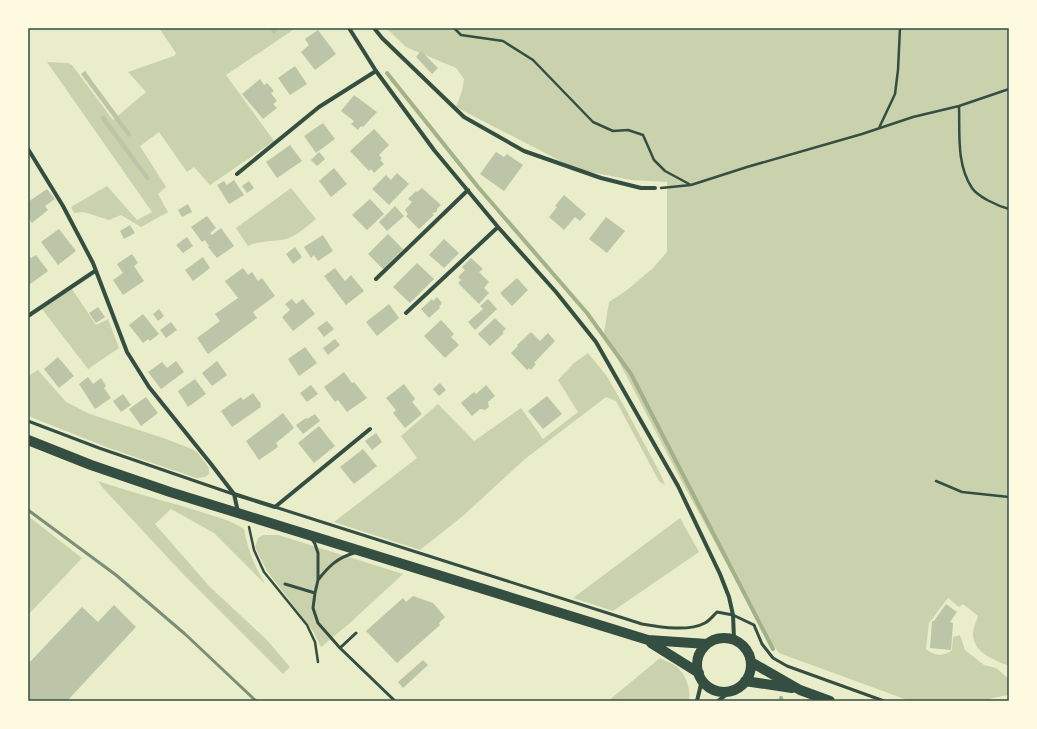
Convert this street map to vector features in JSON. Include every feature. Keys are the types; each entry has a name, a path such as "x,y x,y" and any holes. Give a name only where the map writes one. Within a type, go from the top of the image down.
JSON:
{"main road":[{"path":"28,440 91,465 170,492 648,640 706,644 720,638 734,639 746,648 750,655 750,672 745,681 739,687 731,690 718,691 712,689 700,676 648,640"},
{"path":"700,676 697,665 698,657 706,644"},
{"path":"751,662 800,690 830,701"},
{"path":"745,681 800,690"}],"street":[{"path":"348,28 376,70 434,150 498,227 556,292 596,342 678,486 729,596 733,615 734,639"},
{"path":"374,28 382,38 464,117 524,151 601,178 640,188 655,188"},
{"path":"237,174 319,107 376,70"},
{"path":"28,149 63,206 93,263 127,352 149,387 234,494 238,512"},
{"path":"376,279 468,190"},
{"path":"406,313 440,283 498,227"},
{"path":"28,316 95,271"},
{"path":"234,494 275,507 370,430"},
{"path":"698,701 700,676"},
{"path":"718,701 731,690"}],"lane":[{"path":"28,421 99,448 234,494"},
{"path":"275,507 642,624 678,628 689,627 705,623 717,612 733,615 754,625 762,644 773,658 787,666 884,701"},
{"path":"306,534 316,544 318,553 318,580 313,608 318,623 340,648 395,701"},
{"path":"318,580 327,568 339,558 353,553 365,552"},
{"path":"285,584 315,593"},
{"path":"340,648 356,633"}],"path":[{"path":"454,28 461,35 503,42 533,60 593,122 612,131 628,130 643,135 654,160 665,171 691,185"},
{"path":"878,129 895,94 900,28"},
{"path":"655,188 691,185 878,129 913,117 960,106 1009,89"},
{"path":"960,106 961,158 972,189 993,203 1009,209"},
{"path":"936,481 962,492 1009,497"}],"green space":[{"path":"159,28 296,28 226,75 274,141 210,185 194,167 187,172 159,132 140,146 166,187 158,194 168,212 141,227 121,215 109,220 84,212 74,213 71,207 107,186 137,220 152,212 47,62 68,63 72,65 113,120 146,92 128,72 174,56 176,53"},
{"path":"386,28 1009,28 1009,666 991,658 981,651 974,641 973,634 978,616 963,604 959,607 948,598 929,623 926,649 939,655 945,654 952,650 953,637 960,635 965,650 984,665 996,668 1009,679 1009,695 992,698 988,701 910,701 779,653 766,636 682,482 604,333 609,302 627,290 653,268 667,252 667,182 631,180 576,169 456,107 462,91 464,79 456,68 406,47"},
{"path":"291,188 316,219 290,238 257,243 248,246 236,228"},
{"path":"72,289 96,325 108,319 119,348 88,369 42,309"},
{"path":"588,353 606,375 660,473 665,485 659,481 616,401 606,397 525,459 464,515 420,550 334,522 417,458 401,436 438,404 474,441 521,408 543,439 578,412 558,380 574,363"},
{"path":"38,370 66,402 90,414 192,449 198,453 209,468 209,474 205,477 196,478 109,448 28,416 28,376"},
{"path":"98,481 223,519 244,529 247,544 265,584 214,533 171,509 155,524 209,586 267,640 290,667 283,674 184,575"},
{"path":"28,516 82,558 28,615"},
{"path":"680,518 699,552 613,611 573,598"},
{"path":"263,535 278,535 403,574 351,622 321,647 313,631 267,571 255,547 258,538"},
{"path":"660,658 676,666 681,671 689,688 689,701 608,701"}],"building":[{"path":"269,28 275,28 277,31 274,34"},
{"path":"318,30 336,54 315,70 301,52 309,45 305,39"},
{"path":"421,51 438,68 432,74 416,57"},
{"path":"295,66 307,84 290,95 278,78"},
{"path":"85,71 132,135 128,137 81,74"},
{"path":"260,79 264,85 267,83 274,91 271,93 277,101 273,104 277,108 263,119 242,94"},
{"path":"354,95 377,112 363,127 361,126 358,130 351,124 354,121 341,111"},
{"path":"104,115 150,178 147,181 100,118"},
{"path":"323,123 335,139 316,153 304,136"},
{"path":"374,129 389,145 379,155 382,158 380,160 384,164 374,173 371,169 369,171 350,151"},
{"path":"290,145 302,161 277,178 266,162"},
{"path":"319,152 325,159 317,166 311,160"},
{"path":"496,152 504,157 507,154 523,165 504,191 480,174"},
{"path":"334,168 347,184 331,197 319,181"},
{"path":"397,173 409,184 389,205 372,189 386,175 391,180"},
{"path":"234,180 244,195 229,204 217,185 224,181 227,185"},
{"path":"249,181 254,188 247,193 242,186"},
{"path":"422,188 441,205 437,209 437,212 432,213 434,215 419,229 406,216 408,214 405,210 412,202 408,199 416,191 417,192"},
{"path":"47,189 55,199 45,206 48,210 32,223 28,218 28,202"},
{"path":"564,195 586,214 580,221 575,217 564,230 549,217 557,207 555,206"},
{"path":"370,199 384,214 367,230 352,215"},
{"path":"188,204 192,212 182,217 178,210"},
{"path":"395,206 404,216 387,231 379,222"},
{"path":"207,216 216,228 210,233 212,235 221,228 234,246 217,258 208,247 209,246 205,240 202,242 191,227"},
{"path":"606,217 625,231 607,253 589,239"},
{"path":"130,225 135,233 124,239 120,231"},
{"path":"59,229 76,251 58,265 41,242"},
{"path":"388,234 403,249 383,269 368,254"},
{"path":"323,235 333,251 318,261 314,255 311,258 304,247"},
{"path":"187,237 193,246 183,253 176,245"},
{"path":"444,239 459,253 444,268 429,255"},
{"path":"295,247 302,257 293,264 286,254"},
{"path":"132,254 138,263 134,266 144,281 123,295 113,280 123,273 117,264"},
{"path":"28,255 31,258 36,255 48,271 29,285 28,284"},
{"path":"203,257 210,268 193,281 185,270"},
{"path":"471,258 483,269 479,272 489,282 484,288 489,293 479,304 458,283 461,280 458,277 465,270 462,267"},
{"path":"417,263 434,279 410,303 393,287"},
{"path":"243,268 248,275 252,272 258,281 262,278 275,296 253,312 257,318 208,354 197,338 220,321 215,314 238,298 225,281"},
{"path":"335,268 345,281 351,275 364,291 346,305 324,276"},
{"path":"517,278 528,290 512,306 500,293"},
{"path":"437,297 442,303 439,307 440,308 429,318 421,309 432,299 433,301"},
{"path":"292,299 296,304 303,299 315,314 293,331 282,317 290,310 285,304"},
{"path":"488,299 497,309 475,330 468,322 483,309 480,306"},
{"path":"389,304 399,318 377,336 366,322"},
{"path":"98,307 105,317 96,323 89,313"},
{"path":"159,309 164,316 158,321 153,314"},
{"path":"143,314 159,334 150,341 148,339 143,343 129,325"},
{"path":"495,318 506,329 502,332 504,333 490,346 478,334"},
{"path":"441,320 454,334 451,337 459,345 445,358 424,336"},
{"path":"327,321 334,329 324,337 317,328"},
{"path":"171,322 177,330 166,338 160,330"},
{"path":"531,332 540,341 548,333 555,341 534,363 536,364 531,370 529,368 527,370 511,353"},
{"path":"335,339 340,345 328,355 323,348"},
{"path":"305,347 317,363 299,376 288,359"},
{"path":"58,357 74,376 59,388 44,369"},
{"path":"176,361 184,372 161,389 148,372 162,362 167,368"},
{"path":"217,361 227,375 212,386 202,373"},
{"path":"344,372 352,383 354,382 367,398 347,412 338,400 335,402 324,387"},
{"path":"88,377 93,384 101,378 106,386 104,388 111,398 95,409 79,384"},
{"path":"195,379 206,394 188,407 178,391"},
{"path":"440,383 446,390 439,396 433,389"},
{"path":"404,384 415,399 412,402 422,414 405,428 393,413 396,410 386,398"},
{"path":"311,385 318,394 307,402 300,393"},
{"path":"486,385 495,396 488,402 489,407 485,410 480,409 472,416 461,403 474,392 476,394"},
{"path":"253,393 261,404 261,407 232,427 221,411 241,397 243,400"},
{"path":"123,394 131,405 121,412 113,401"},
{"path":"547,396 562,414 543,429 528,411"},
{"path":"146,397 158,413 141,426 129,409"},
{"path":"283,413 294,428 276,443 278,447 259,460 246,441"},
{"path":"315,414 320,421 303,434 296,425"},
{"path":"319,426 335,446 314,463 298,443"},
{"path":"376,433 382,442 372,450 365,441"},
{"path":"363,449 377,466 354,484 340,467"},
{"path":"413,596 433,603 445,617 439,623 440,625 397,663 366,631 403,598 406,602"},
{"path":"946,604 957,612 950,622 953,623 951,650 930,648 932,621 934,621"},
{"path":"114,605 136,627 67,701 28,701 28,664 82,607 98,622"},
{"path":"423,660 428,665 403,688 398,682"}],"waterway":[{"path":"387,73 478,187 587,313 631,374 773,649"}],"railway":[{"path":"28,510 116,575 185,634 256,701"}]}
